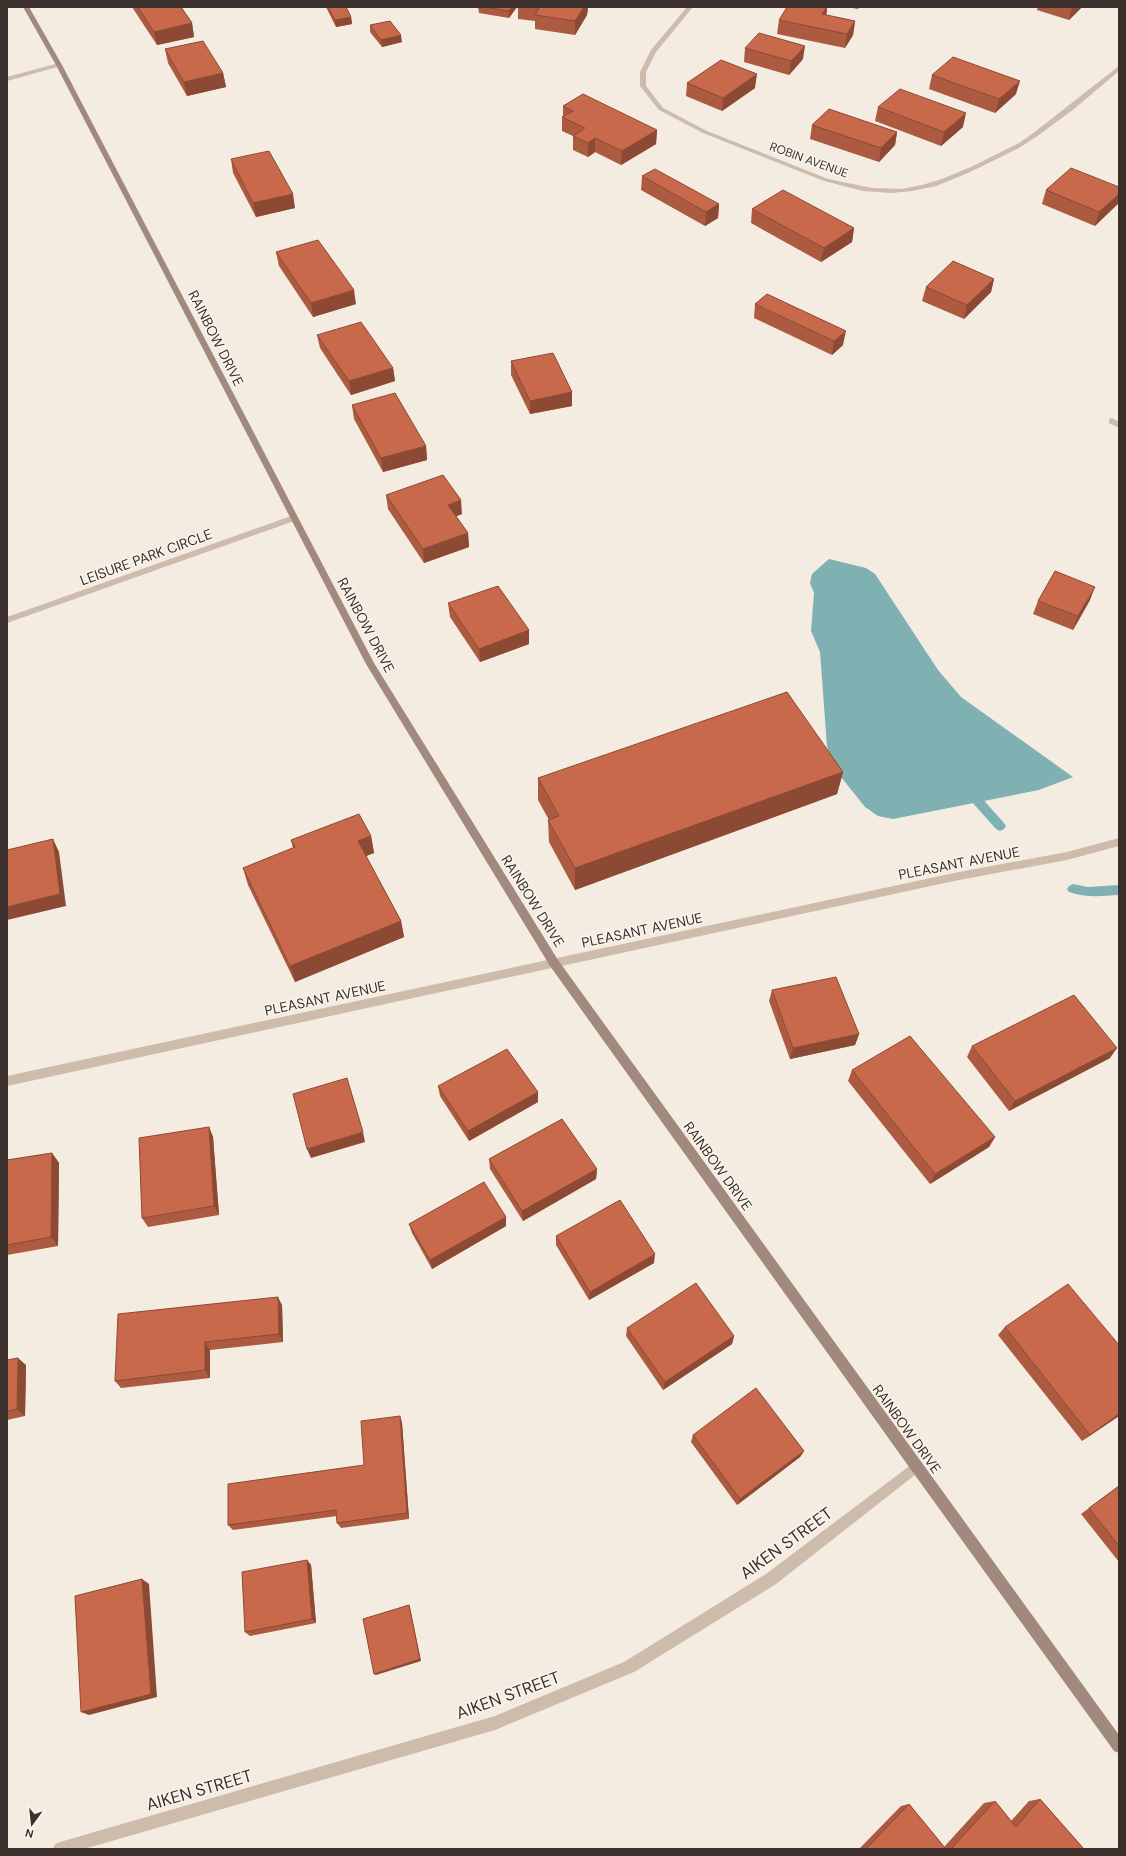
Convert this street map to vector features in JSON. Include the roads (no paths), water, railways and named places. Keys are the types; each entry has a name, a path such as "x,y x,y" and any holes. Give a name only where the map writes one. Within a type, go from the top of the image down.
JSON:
{"main road":[{"name":"RAINBOW DRIVE","path":"26,7 59,65 370,664 554,963 916,1467 1119,1746"}],"street":[{"name":"ROBIN AVENUE","path":"690,7 653,51 642,72 643,86 661,109 705,132 826,180 846,186 874,191 899,191 924,187 959,176 1021,144 1070,110 1119,68"},
{"path":"7,79 59,65"},
{"path":"1112,421 1119,425"},
{"name":"LEISURE PARK CIRCLE","path":"7,620 294,518"},
{"name":"PLEASANT AVENUE","path":"7,1081 954,877 1067,856 1119,842"},
{"name":"AIKEN STREET","path":"60,1849 495,1722 629,1667 771,1579 916,1467"}],"water":[{"path":"829,559 866,568 875,574 938,670 961,697 1073,777 1039,790 893,819 878,816 865,807 833,767 827,746 820,652 811,631 814,593 810,583 812,574"}],"waterway":[{"path":"967,789 1000,826"},
{"path":"1073,889 1088,892 1119,890"}]}
